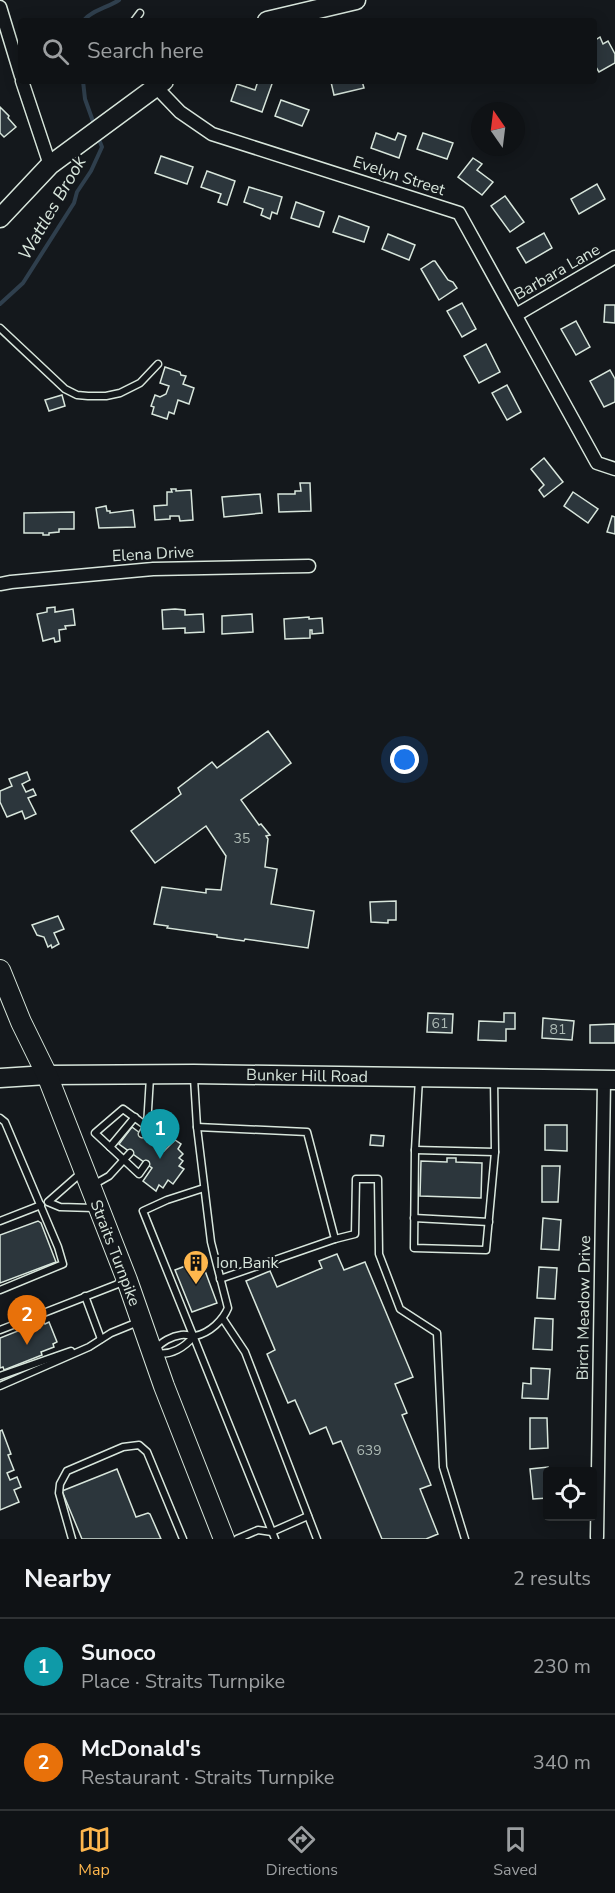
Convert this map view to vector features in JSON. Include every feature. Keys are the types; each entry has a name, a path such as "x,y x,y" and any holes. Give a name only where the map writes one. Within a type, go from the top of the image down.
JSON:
{"main road":[{"path":"280,18 356,0"},
{"path":"0,218 57,159 132,104 155,84"},
{"name":"Straits Turnpike","path":"0,970 21,1022 47,1075 224,1539"},
{"name":"Bunker Hill Road","path":"0,1078 47,1075 194,1074 610,1080"}],"street":[{"path":"0,7 18,66"},
{"path":"23,84 57,159"},
{"name":"Evelyn Street","path":"157,84 180,112 212,134 459,213 597,463 615,469"},
{"name":"Barbara Lane","path":"516,315 615,257"},
{"name":"Elena Drive","path":"0,584 153,569 309,566"},
{"name":"Birch Meadow Drive","path":"597,1537 610,1080"}],"lane":[{"path":"136,18 140,13"},
{"path":"0,328 65,389 77,395 106,396 120,393 140,383 158,364"},
{"path":"152,1353 164,1355 186,1346 194,1336 223,1319 228,1308 211,1242 197,1127 194,1074"},
{"path":"142,1134 147,1126 150,1075"},
{"path":"419,1077 414,1150 414,1248 486,1250 495,1152 494,1078"},
{"path":"146,1164 139,1174 95,1133 123,1109 164,1139 159,1147"},
{"path":"110,1147 135,1117"},
{"path":"0,1118 5,1122 58,1246 63,1264 0,1290"},
{"path":"197,1127 307,1132 335,1239"},
{"path":"414,1150 495,1152"},
{"path":"0,1221 48,1202 87,1179 109,1176 130,1153"},
{"path":"220,1278 355,1234 356,1179 378,1179 379,1254 387,1276 400,1309 437,1333 443,1467 465,1539"},
{"path":"204,1188 167,1200 143,1211 272,1537"},
{"path":"48,1202 60,1207 98,1208"},
{"path":"414,1218 489,1222"},
{"path":"0,1330 127,1280"},
{"path":"85,1296 101,1339"},
{"path":"223,1319 244,1352 317,1539"},
{"path":"0,1386 89,1347 111,1333 141,1321"},
{"path":"152,1353 161,1343 182,1334 194,1336"},
{"path":"0,1376 101,1339"},
{"path":"72,1539 59,1493 60,1484 68,1471 123,1447 139,1444 147,1452 183,1539"},
{"path":"272,1537 308,1516"},
{"path":"237,1539 258,1530 272,1537"}],"building":[{"path":"600,37 603,44 608,41 615,54 615,63 599,72 597,69 597,39"},
{"path":"237,84 255,90 257,84 272,84 262,112 231,101"},
{"path":"331,84 363,84 364,88 334,95"},
{"path":"281,100 309,110 302,126 275,116"},
{"path":"0,107 16,127 4,137 0,133"},
{"path":"376,133 395,140 398,133 406,136 399,158 371,148"},
{"path":"423,133 453,143 447,159 417,149"},
{"path":"161,156 193,167 187,184 155,173"},
{"path":"473,158 482,164 477,170 493,182 482,195 458,177"},
{"path":"207,171 235,181 227,205 218,202 221,194 201,187"},
{"path":"597,184 605,199 579,214 571,199"},
{"path":"249,187 282,197 277,214 272,212 270,219 261,215 263,209 244,202"},
{"path":"505,196 524,222 510,232 491,206"},
{"path":"296,202 324,212 319,227 291,218"},
{"path":"339,216 369,227 364,242 333,232"},
{"path":"544,233 552,248 526,263 517,248"},
{"path":"388,234 415,245 409,260 382,249"},
{"path":"433,261 457,288 439,300 421,269"},
{"path":"462,303 476,329 462,337 447,311"},
{"path":"605,305 615,305 615,323 604,322"},
{"path":"576,321 590,347 576,355 561,329"},
{"path":"486,344 500,372 479,383 464,356"},
{"path":"165,367 186,376 183,384 194,388 189,404 178,400 174,414 169,412 167,419 152,414 154,407 151,406 155,395 160,397 166,394 169,386 160,383"},
{"path":"610,370 615,379 615,402 604,407 590,381"},
{"path":"507,385 521,412 507,420 492,393"},
{"path":"62,395 65,406 49,411 45,400"},
{"path":"544,458 563,482 544,497 539,490 544,485 531,469"},
{"path":"300,483 310,483 311,511 279,512 278,494 295,494 295,491 301,491"},
{"path":"171,489 191,490 193,520 180,521 179,516 170,516 170,519 155,520 154,506 167,505 167,492 172,492"},
{"path":"573,492 598,509 588,523 564,506"},
{"path":"260,494 262,513 224,517 222,497"},
{"path":"106,506 110,513 133,510 135,527 99,528 96,508"},
{"path":"74,512 74,529 59,529 59,532 49,533 49,535 24,533 24,513"},
{"path":"612,516 615,517 615,534 607,532"},
{"path":"55,607 55,612 73,609 75,625 65,626 66,629 59,630 60,641 55,642 54,638 43,641 37,614 47,612 47,608"},
{"path":"162,610 185,610 185,615 203,614 204,632 185,633 185,628 163,629"},
{"path":"252,614 253,632 222,634 222,616"},
{"path":"309,617 309,619 322,618 323,633 312,634 310,630 310,638 285,639 284,619"},
{"path":"268,731 291,763 241,800 259,825 261,824 270,835 266,836 268,839 265,867 277,869 271,904 314,911 308,948 217,937 217,935 154,924 162,887 206,893 206,889 221,890 226,856 206,826 155,863 131,831 181,794 178,788 212,762 217,768"},
{"path":"27,772 30,780 22,784 26,792 33,789 36,795 28,798 36,814 25,819 22,811 7,817 0,802 0,791 12,786 9,779"},
{"path":"396,901 396,920 388,920 388,923 371,922 370,902"},
{"path":"58,916 64,929 54,933 59,944 52,948 51,945 48,947 44,937 37,935 32,925"},
{"path":"428,1013 453,1014 452,1033 427,1032"},
{"path":"504,1013 515,1013 515,1029 506,1029 506,1041 478,1040 479,1021 504,1022"},
{"path":"543,1018 574,1021 572,1040 542,1038"},
{"path":"615,1024 615,1043 590,1043 590,1025"},
{"path":"545,1125 567,1125 567,1151 545,1150"},
{"path":"132,1127 164,1151 175,1140 181,1144 178,1149 183,1154 179,1158 183,1161 179,1166 184,1169 173,1184 168,1180 163,1188 159,1185 156,1191 143,1181 152,1168 119,1144"},
{"path":"371,1135 384,1136 383,1146 370,1145"},
{"path":"447,1158 456,1158 456,1162 482,1163 481,1198 420,1196 421,1161 447,1162"},
{"path":"542,1166 560,1166 558,1202 542,1202"},
{"path":"543,1218 561,1220 559,1250 541,1249"},
{"path":"38,1221 41,1223 56,1262 0,1283 0,1235"},
{"path":"337,1254 344,1270 365,1262 413,1377 395,1384 407,1413 402,1415 431,1485 420,1489 438,1534 426,1539 382,1539 341,1441 333,1444 326,1427 310,1434 295,1400 288,1403 267,1354 275,1350 246,1281 270,1271 277,1287 322,1268 319,1261"},
{"name":"Ion Bank","path":"201,1260 217,1303 192,1312 175,1270"},
{"path":"539,1267 557,1268 555,1299 537,1298"},
{"path":"535,1318 553,1319 552,1350 533,1349"},
{"path":"43,1321 45,1324 49,1322 57,1342 53,1344 54,1347 41,1352 42,1355 4,1370 3,1367 0,1368 0,1338"},
{"path":"531,1368 550,1369 548,1399 522,1398 523,1383 531,1384"},
{"path":"530,1418 547,1418 548,1448 530,1449"},
{"path":"2,1430 14,1470 7,1473 10,1480 17,1477 21,1487 14,1490 19,1502 0,1510 0,1431"},
{"path":"543,1468 543,1498 533,1499 530,1469"},
{"path":"117,1469 136,1517 150,1514 161,1539 82,1539 62,1491"}],"waterway":[{"name":"Wattles Brook","path":"86,18 119,0"},
{"name":"Wattles Brook","path":"83,84 85,99 95,127"},
{"name":"Wattles Brook","path":"0,304 23,283 74,203 77,192 91,171 102,147 98,137"}],"place":[{"name":"Sunoco","path":"160,1159"},
{"name":"Ion Bank","path":"196,1286"},
{"name":"McDonald's","path":"27,1345"}]}
